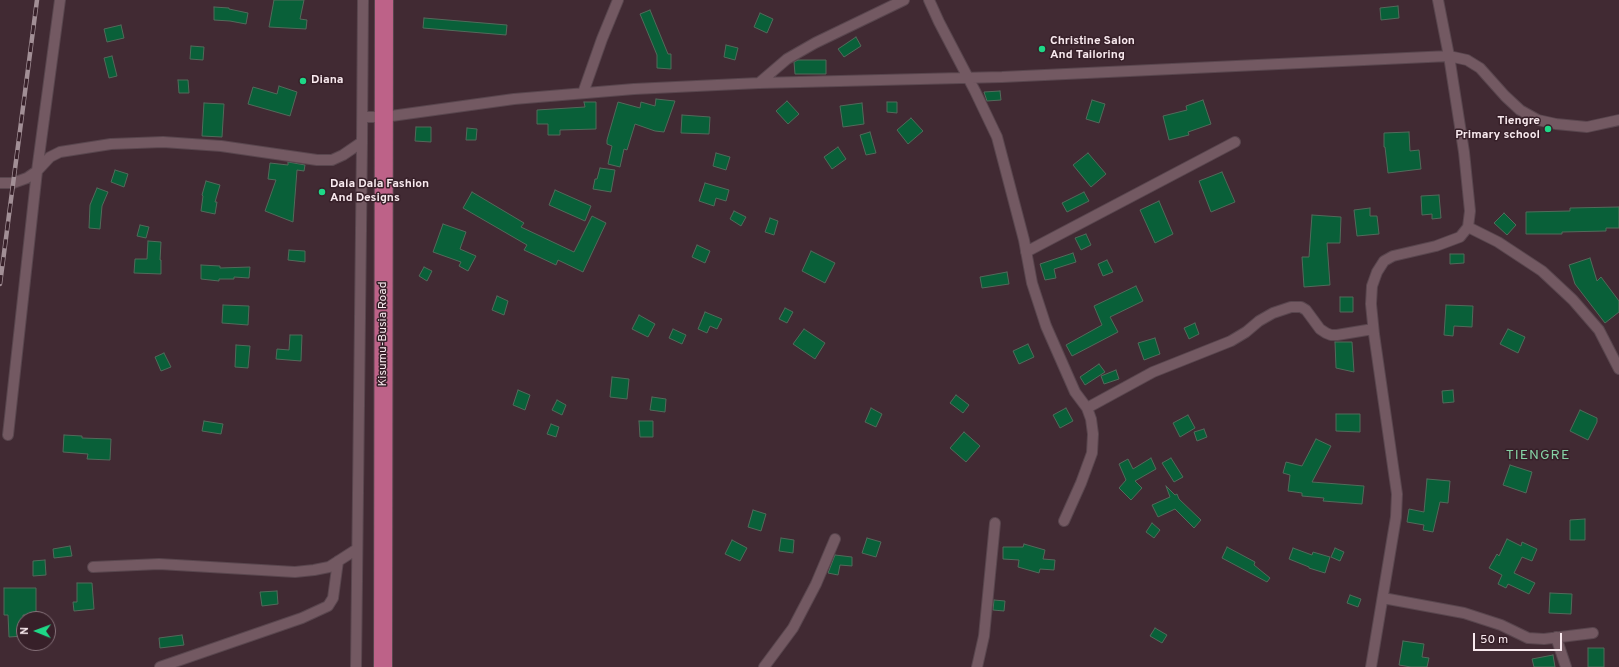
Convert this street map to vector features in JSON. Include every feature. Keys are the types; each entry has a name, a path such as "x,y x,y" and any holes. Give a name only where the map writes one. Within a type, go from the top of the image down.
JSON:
{"highway":[{"name":"Kisumu-Busia Road","path":"383,667 384,0"}],"street":[{"path":"8,435 37,172 60,0"},
{"path":"356,667 363,116 362,0"},
{"path":"583,93 602,39 618,0"},
{"path":"760,83 786,59 815,43 904,0"},
{"path":"930,0 938,22 997,137 1026,252 1032,283 1046,326 1075,392 1087,408 1092,420 1092,453 1081,483 1064,521"},
{"path":"1372,667 1396,517 1397,494 1373,329 1372,286 1377,272 1384,261 1393,256 1436,246 1460,237 1468,227 1470,211 1464,152 1449,56 1438,0"},
{"path":"363,116 384,117 514,99 634,89 760,83 968,78 1449,56 1467,60 1480,68 1505,96 1520,110 1538,120 1556,124 1587,127 1619,120"},
{"path":"0,183 13,183 27,178 37,172 50,157 60,152 111,144 163,142 222,146 318,160 332,160 343,155 362,142"},
{"path":"1026,252 1235,142"},
{"path":"1468,227 1498,242 1542,271 1600,330 1619,369"},
{"path":"1087,408 1153,372 1231,340 1246,332 1259,321 1272,313 1291,307 1298,307 1306,310 1320,329 1331,335 1373,329"},
{"path":"977,667 984,636 995,523"},
{"path":"764,667 796,622 816,584 835,538"},
{"path":"93,567 159,564 295,572 328,567 357,549"},
{"path":"160,667 302,618 328,606 333,598 338,561"},
{"path":"1383,598 1464,613 1501,625 1528,638 1593,633"},
{"path":"1556,637 1566,667"}],"building":[{"path":"274,0 304,0 300,19 307,20 306,29 269,27"},
{"path":"1398,6 1399,18 1381,20 1380,8"},
{"path":"214,7 229,8 248,13 246,24 214,20"},
{"path":"650,10 668,54 671,54 671,69 657,68 657,55 640,14"},
{"path":"760,13 773,19 767,33 754,27"},
{"path":"424,18 507,25 506,35 423,28"},
{"path":"121,25 124,38 107,42 104,29"},
{"path":"856,37 861,46 844,57 838,49"},
{"path":"726,45 738,48 735,60 724,57"},
{"path":"191,46 204,47 203,60 190,59"},
{"path":"112,56 117,76 109,78 104,58"},
{"path":"798,60 826,60 826,74 795,74 794,62"},
{"path":"178,80 188,80 189,93 179,93"},
{"path":"279,86 297,92 290,116 248,104 253,87 277,94"},
{"path":"1000,91 1001,100 987,101 984,92"},
{"path":"656,99 675,101 664,132 655,131 635,124 627,150 624,149 620,167 608,164 612,146 607,144 607,140 618,102 640,108 641,102 655,106"},
{"path":"1092,100 1105,104 1099,123 1086,119"},
{"path":"1203,100 1211,124 1188,132 1189,135 1169,140 1163,116 1187,110 1186,106"},
{"path":"787,101 799,114 788,124 776,111"},
{"path":"584,102 596,102 596,129 560,130 560,135 548,135 548,124 537,124 537,110 585,107"},
{"path":"887,102 897,102 897,113 887,112"},
{"path":"204,103 224,104 222,137 202,136"},
{"path":"862,103 864,124 843,127 840,106"},
{"path":"682,115 710,117 709,134 681,133"},
{"path":"911,118 923,131 908,144 897,130"},
{"path":"416,127 431,127 431,142 415,141"},
{"path":"467,128 477,129 476,140 466,140"},
{"path":"870,132 876,153 866,155 860,135"},
{"path":"1409,132 1410,151 1419,150 1421,169 1388,173 1384,147 1384,133"},
{"path":"838,147 846,159 832,169 824,157"},
{"path":"716,153 730,157 726,170 713,166"},
{"path":"1088,153 1106,174 1091,187 1073,165"},
{"path":"288,162 305,165 304,171 297,170 293,222 265,211 276,180 268,179 270,163 288,165"},
{"path":"600,168 615,170 611,192 593,189 595,179 597,179"},
{"path":"115,170 128,174 124,187 111,182"},
{"path":"1222,172 1235,202 1211,212 1199,181"},
{"path":"206,181 220,185 215,202 217,202 215,214 201,211 202,195"},
{"path":"705,183 729,190 726,201 716,198 714,206 699,201"},
{"path":"97,188 108,192 102,206 100,229 89,228 90,205"},
{"path":"555,190 591,206 585,221 549,205"},
{"path":"472,192 524,223 521,227 574,252 592,216 606,223 583,272 558,260 556,265 524,250 527,245 463,208"},
{"path":"1084,192 1089,201 1067,212 1062,203"},
{"path":"1439,195 1441,218 1432,219 1432,214 1422,215 1421,196"},
{"path":"1159,201 1173,234 1155,243 1140,210"},
{"path":"1619,207 1619,228 1606,228 1606,231 1562,232 1562,234 1526,234 1526,212 1570,211 1570,208"},
{"path":"1370,208 1370,216 1377,216 1379,234 1357,236 1354,210"},
{"path":"734,211 746,217 741,226 730,219"},
{"path":"1504,213 1516,225 1507,235 1494,223"},
{"path":"1312,215 1341,217 1340,243 1327,243 1330,285 1304,287 1302,257 1309,257"},
{"path":"770,218 778,221 774,235 765,232"},
{"path":"443,224 466,232 460,249 476,256 468,271 459,266 461,262 433,252"},
{"path":"140,225 149,227 146,238 137,236"},
{"path":"1086,234 1091,245 1081,250 1075,238"},
{"path":"148,241 161,242 161,274 134,273 135,259 147,259"},
{"path":"697,245 710,251 705,263 692,257"},
{"path":"289,250 305,251 305,262 288,260"},
{"path":"811,251 835,263 825,283 802,271"},
{"path":"1073,253 1076,262 1054,269 1056,278 1045,280 1040,264"},
{"path":"1450,254 1464,254 1464,263 1450,264"},
{"path":"1590,258 1597,281 1601,277 1619,301 1619,312 1605,323 1575,284 1569,265"},
{"path":"1107,260 1113,272 1103,276 1098,264"},
{"path":"201,265 220,266 220,268 250,267 249,278 234,277 234,279 219,279 219,281 201,279"},
{"path":"424,267 432,271 427,281 419,276"},
{"path":"1007,272 1009,284 982,288 980,277"},
{"path":"1136,286 1143,301 1110,317 1118,332 1072,356 1066,345 1102,325 1094,306"},
{"path":"497,296 508,301 504,315 492,310"},
{"path":"1340,297 1353,297 1353,312 1340,312"},
{"path":"223,305 249,306 248,325 222,323"},
{"path":"1446,305 1473,306 1472,327 1454,326 1453,336 1444,335"},
{"path":"785,308 793,312 787,323 779,319"},
{"path":"705,312 722,319 717,329 710,326 707,333 698,329"},
{"path":"639,315 655,324 648,337 632,329"},
{"path":"1195,323 1199,334 1189,339 1184,328"},
{"path":"673,329 686,335 682,344 669,338"},
{"path":"804,329 825,343 815,359 793,344"},
{"path":"1508,329 1525,337 1518,353 1500,344"},
{"path":"290,335 302,335 301,361 276,359 277,349 289,350"},
{"path":"1155,338 1160,354 1144,360 1138,343"},
{"path":"1335,342 1352,342 1354,372 1336,368"},
{"path":"1028,344 1034,357 1019,364 1013,351"},
{"path":"236,345 250,346 248,368 235,367"},
{"path":"164,353 171,367 161,371 155,357"},
{"path":"1099,364 1105,372 1085,385 1080,377"},
{"path":"1116,370 1119,379 1104,384 1101,376"},
{"path":"612,377 629,379 627,399 610,397"},
{"path":"518,390 530,395 525,410 513,405"},
{"path":"1453,390 1454,402 1443,403 1442,391"},
{"path":"956,395 969,405 963,413 950,403"},
{"path":"652,397 666,399 665,412 650,410"},
{"path":"557,400 566,405 562,415 552,410"},
{"path":"871,408 882,414 876,427 865,422"},
{"path":"1066,408 1073,421 1060,428 1053,415"},
{"path":"1580,410 1597,418 1597,422 1588,440 1570,431"},
{"path":"1336,414 1360,414 1360,432 1336,431"},
{"path":"1188,415 1195,428 1180,437 1173,423"},
{"path":"204,421 223,424 221,434 202,431"},
{"path":"639,421 653,421 653,437 640,437"},
{"path":"551,424 559,427 556,437 547,434"},
{"path":"1204,429 1207,437 1197,441 1194,432"},
{"path":"964,432 980,446 966,462 950,448"},
{"path":"64,435 82,436 82,438 111,439 110,460 87,459 88,454 63,452"},
{"path":"1316,439 1331,446 1312,482 1364,486 1362,504 1323,501 1324,498 1302,496 1302,493 1288,491 1290,475 1283,473 1286,462 1302,466"},
{"path":"1151,458 1156,469 1135,481 1142,488 1131,500 1119,488 1126,480 1119,464 1128,459 1133,469"},
{"path":"1171,458 1183,477 1174,482 1162,463"},
{"path":"1510,465 1532,472 1526,493 1503,485"},
{"path":"1427,479 1450,481 1448,503 1440,502 1433,532 1423,530 1424,525 1407,522 1409,509 1424,512"},
{"path":"1166,486 1175,495 1177,494 1179,499 1201,520 1194,528 1175,509 1158,517 1152,505 1170,497"},
{"path":"753,510 766,514 761,531 748,527"},
{"path":"1585,519 1585,540 1570,540 1570,520"},
{"path":"1152,523 1160,530 1154,538 1146,532"},
{"path":"781,538 794,540 793,553 779,551"},
{"path":"867,538 881,542 876,557 862,553"},
{"path":"1507,539 1521,546 1522,542 1537,549 1532,561 1522,557 1514,573 1535,583 1529,594 1508,584 1506,588 1498,584 1502,575 1489,568 1497,554 1499,556"},
{"path":"732,540 747,548 740,561 725,554"},
{"path":"1024,544 1045,550 1043,559 1055,560 1054,570 1040,569 1039,573 1018,567 1019,560 1003,559 1003,547 1023,547"},
{"path":"70,546 72,556 54,558 53,549"},
{"path":"1227,547 1255,562 1254,565 1270,578 1267,582 1222,558"},
{"path":"1293,548 1312,555 1313,552 1330,557 1325,573 1289,559"},
{"path":"1335,548 1344,552 1340,561 1331,557"},
{"path":"835,555 852,557 852,566 840,565 838,575 828,573"},
{"path":"45,560 46,575 33,576 33,561"},
{"path":"77,583 92,583 94,609 74,611 73,602 77,602"},
{"path":"4,588 36,588 36,611 16,611 16,637 9,637 8,615 4,615"},
{"path":"277,591 278,604 262,606 260,592"},
{"path":"1550,593 1572,594 1571,614 1549,613"},
{"path":"1350,595 1361,599 1358,607 1347,603"},
{"path":"994,600 1005,601 1004,611 993,610"},
{"path":"1155,628 1167,635 1162,643 1150,636"},
{"path":"182,635 184,645 160,648 159,638"},
{"path":"1403,641 1424,644 1422,657 1429,658 1427,667 1399,665"},
{"path":"1588,648 1604,648 1604,667 1588,667"},
{"path":"1553,655 1555,667 1534,667 1532,659"}],"railway":[{"path":"0,284 37,0"}],"place":[{"name":"Christine Salon And Tailoring","path":"1042,49"},
{"name":"Diana","path":"303,81"},
{"name":"Tiengre Primary school","path":"1548,129"},
{"name":"Dala Dala Fashion And Designs","path":"322,192"}],"district":[{"name":"TIENGRE","path":"1538,456"}]}
